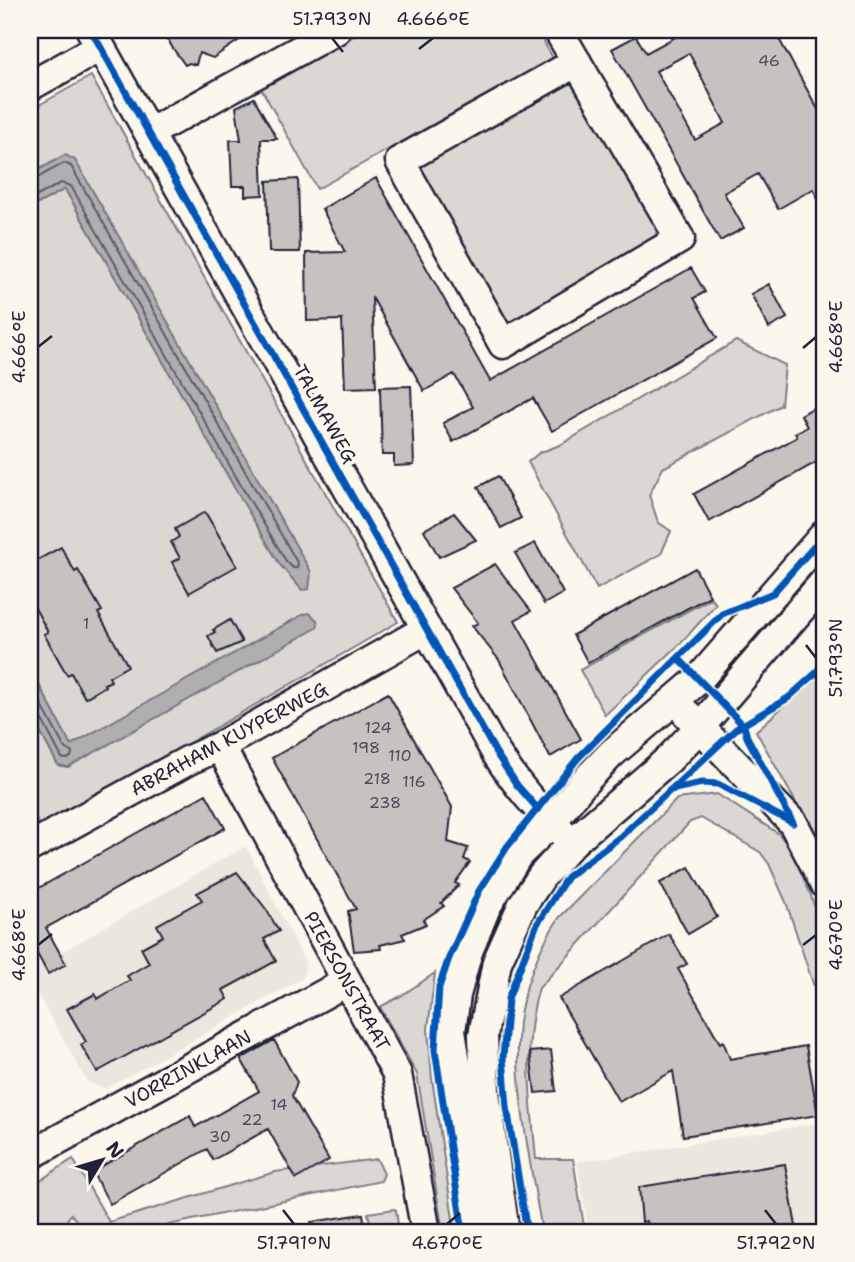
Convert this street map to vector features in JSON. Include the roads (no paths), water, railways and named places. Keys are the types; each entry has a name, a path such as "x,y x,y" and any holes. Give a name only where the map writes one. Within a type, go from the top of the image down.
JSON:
{"street":[{"path":"149,133 336,30"},
{"path":"558,30 577,62 680,239 503,344 400,161 577,62"},
{"path":"30,86 96,38"},
{"name":"TALMAWEG","path":"96,38 496,753 517,785 551,823 573,842"},
{"path":"482,1232 451,1031 456,995 467,954 485,907 518,855 551,823 584,782 611,754 699,679 825,534"},
{"path":"505,1232 485,1093 483,1035 497,962 523,904 542,876 573,842 668,760 699,728 825,582"},
{"name":"ABRAHAM KUYPERWEG","path":"30,846 220,746 427,629"},
{"path":"674,700 793,823 825,884"},
{"name":"PIERSONSTRAAT","path":"220,746 397,1074 426,1232"},
{"name":"VORRINKLAAN","path":"30,1155 346,982"}],"water":[{"path":"65,155 75,160 311,572 309,589 302,590 280,565 65,189 30,208 30,175"},
{"path":"309,613 317,620 318,626 313,630 68,767 58,765 30,713 30,668 71,745"}]}
